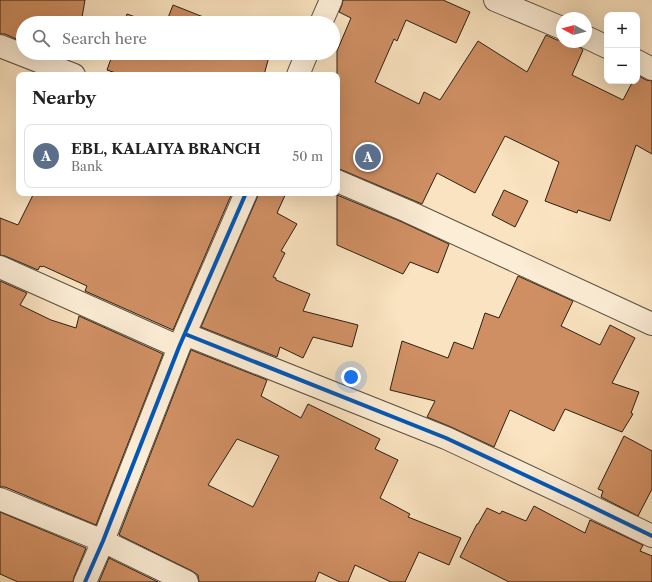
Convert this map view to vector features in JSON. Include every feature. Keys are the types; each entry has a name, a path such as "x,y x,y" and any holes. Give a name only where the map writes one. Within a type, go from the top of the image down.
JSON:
{"street":[{"path":"324,16 331,0"},
{"path":"495,0 556,25"},
{"path":"592,40 604,46"},
{"path":"0,46 16,52"},
{"path":"36,60 66,72"},
{"path":"299,72 304,60"},
{"path":"640,63 652,69"},
{"path":"340,182 407,211 652,324"},
{"path":"85,582 103,541 182,340 245,196"},
{"path":"0,267 182,340 446,438 652,536"},
{"path":"0,499 103,541 188,582"}],"building":[{"path":"0,0 85,0 82,16 16,16 16,39 5,34 0,34"},
{"path":"343,0 443,0 470,12 456,43 406,20 397,41 394,39 375,82 419,104 424,92 440,100 478,41 527,72 546,35 556,40 556,48 581,48 583,50 572,75 623,100 631,84 640,84 640,77 652,81 652,154 636,145 610,221 578,210 577,213 545,201 559,162 505,136 475,193 437,173 422,204 340,170 340,72 337,72 337,60 340,60 340,44 351,18 339,12"},
{"path":"173,5 201,16 169,16"},
{"path":"111,60 268,60 265,72 113,72 107,70"},
{"path":"504,190 528,201 515,227 492,215"},
{"path":"32,196 231,196 173,330 85,291 87,286 43,266 40,266 38,270 0,255 0,218 18,225"},
{"path":"257,196 285,196 277,213 297,224 281,251 285,253 273,277 276,278 276,280 310,294 303,311 358,325 352,347 313,337 303,358 280,347 277,357 201,327"},
{"path":"337,196 402,222 449,244 438,273 410,262 403,274 337,245"},
{"path":"518,276 573,301 561,326 600,345 610,325 635,338 612,383 639,392 631,413 633,414 622,432 565,409 554,431 510,410 494,447 427,417 435,401 390,390 402,341 448,358 454,342 473,349 485,313 499,318"},
{"path":"0,281 27,293 20,305 51,320 76,328 79,316 163,354 96,525 5,487 0,487"},
{"path":"191,350 267,380 261,396 301,418 308,404 380,439 375,449 398,460 380,498 410,514 408,517 461,538 449,565 419,552 405,582 391,582 355,565 348,582 340,582 319,572 315,582 199,582 198,575 192,571 119,535","holes":["237,439 279,456 253,507 208,485"]},
{"path":"624,436 652,451 652,489 638,516 601,497 603,491 598,489"},
{"path":"534,506 585,533 590,520 643,545 640,551 652,556 652,582 509,582 460,557 487,508 500,514 502,511 526,521"},
{"path":"0,512 86,548 73,582 18,582 0,574"},
{"path":"109,558 158,582 99,582"}],"cycle path":[{"path":"85,582 103,541 179,347 245,196"},
{"path":"185,334 446,438 652,536"}],"place":[{"name":"EBL, KALAIYA BRANCH","path":"368,157"}]}
